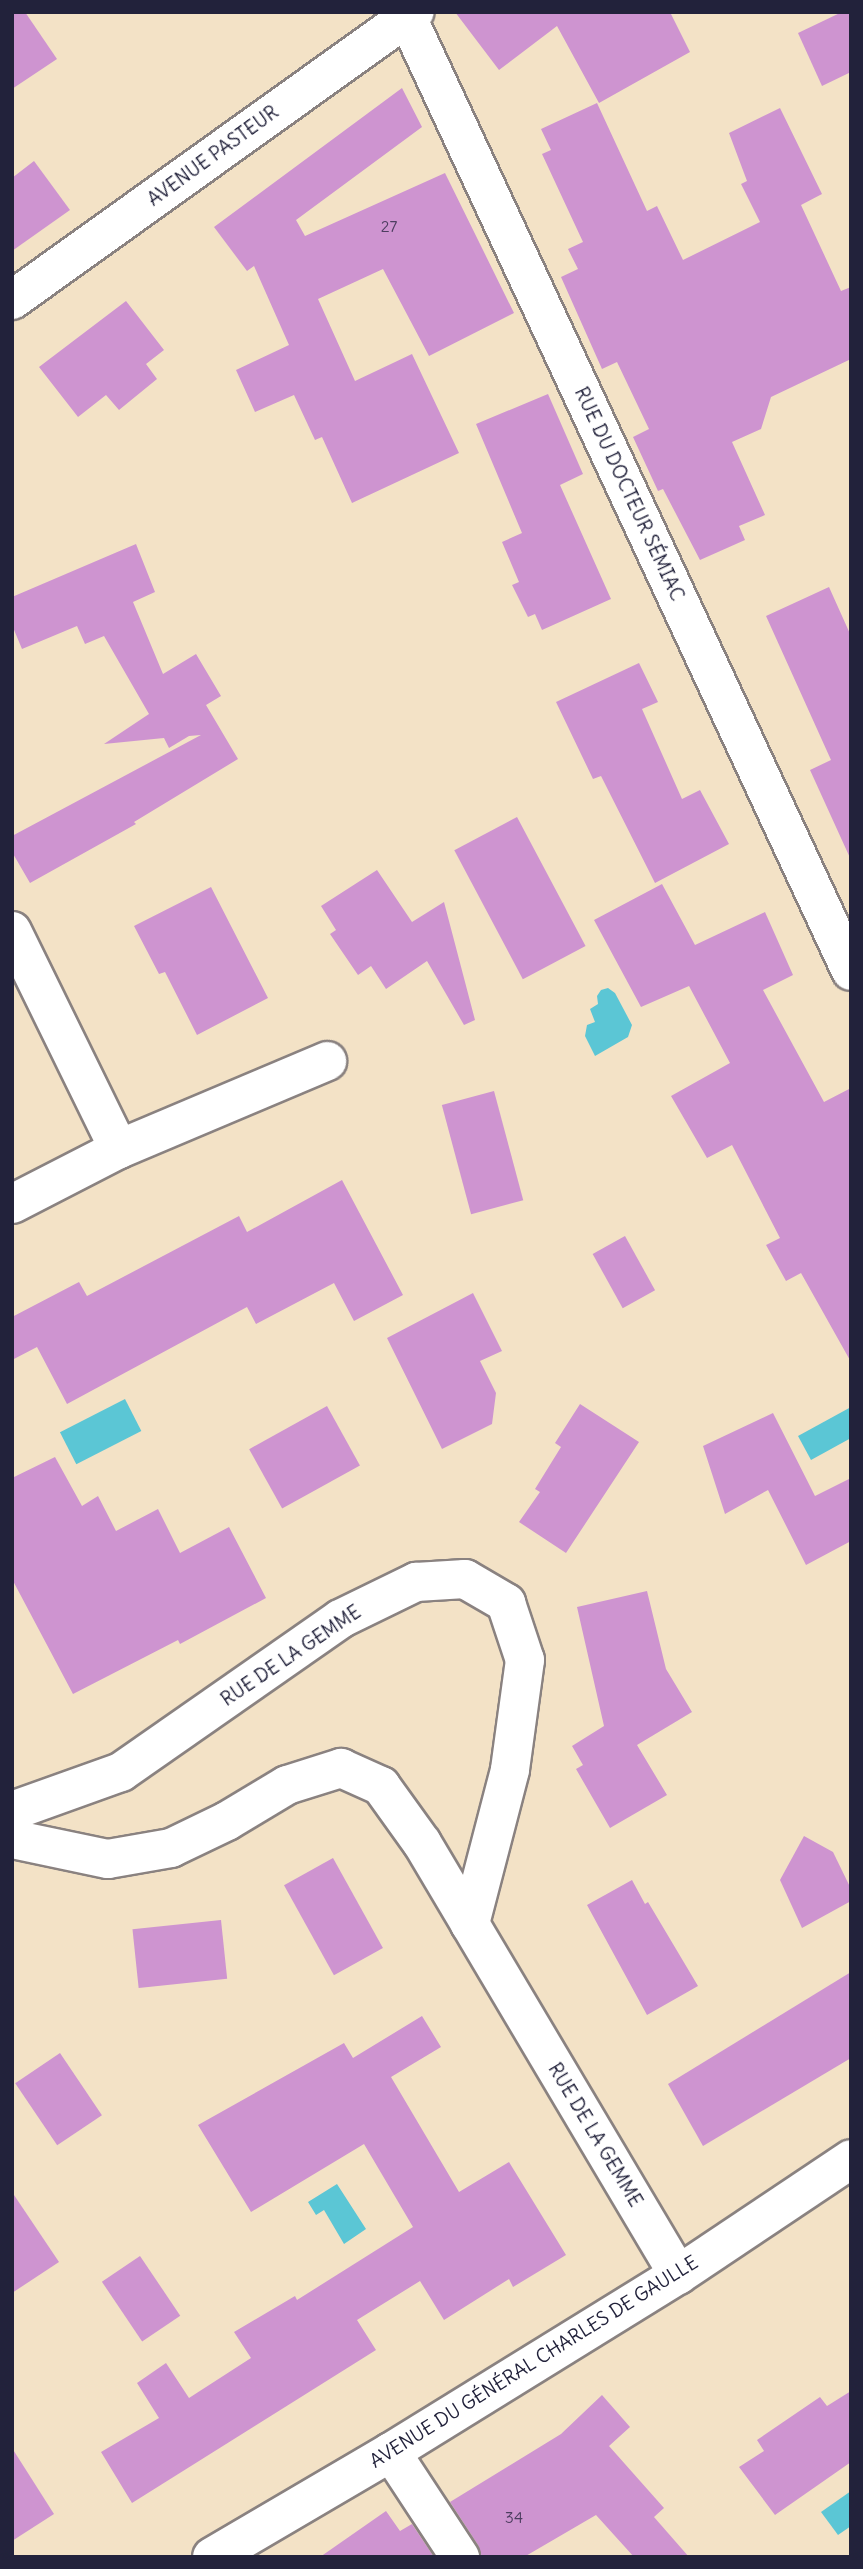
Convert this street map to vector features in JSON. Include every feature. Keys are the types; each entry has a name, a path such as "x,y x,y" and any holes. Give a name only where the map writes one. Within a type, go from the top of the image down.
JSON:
{"street":[{"name":"AVENUE PASTEUR","path":"12,300 411,15"},
{"name":"RUE DU DOCTEUR SÉMIAC","path":"411,15 851,971"},
{"path":"12,931 119,1149"},
{"path":"12,1204 119,1149 327,1061"},
{"name":"RUE DE LA GEMME","path":"12,1811 121,1772 340,1619 416,1582 465,1579 506,1603 525,1660 510,1770 470,1924"},
{"name":"RUE DE LA GEMME","path":"12,1839 108,1859 171,1848 227,1821 287,1784 341,1768 380,1786 422,1843 678,2275"},
{"name":"AVENUE DU GÉNÉRAL CHARLES DE GAULLE","path":"212,2557 391,2452 678,2275 851,2159"},
{"path":"391,2452 460,2557"}],"water":[{"path":"608,988 615,993 632,1025 628,1037 595,1056 585,1036 587,1025 595,1022 590,1009 598,1004 597,996 601,990"},
{"path":"125,1399 141,1431 76,1464 60,1432"},
{"path":"851,1407 851,1438 811,1460 798,1436"},
{"path":"337,2184 366,2229 344,2244 324,2210 316,2215 308,2202"},
{"path":"851,2491 851,2526 838,2535 821,2512"}],"building":[{"path":"12,12 25,12 57,59 12,89"},
{"path":"455,12 670,12 690,52 599,103 557,26 499,70"},
{"path":"842,12 851,12 851,72 822,86 798,33"},
{"path":"402,88 422,127 296,220 305,236 445,173 514,313 429,356 383,269 318,299 355,381 412,354 459,453 352,503 322,437 315,440 294,395 255,412 236,370 289,345 254,266 247,271 214,227"},
{"path":"597,103 647,211 657,206 683,260 760,222 741,184 747,181 729,133 780,108 822,194 801,205 841,291 851,287 851,359 771,397 761,429 732,442 765,515 739,526 745,540 700,560 663,489 658,491 633,437 649,429 617,362 602,369 561,277 578,269 568,249 583,242 542,154 551,150 541,129"},
{"path":"34,161 70,210 12,251 12,178"},
{"path":"126,301 164,350 146,364 157,379 119,410 106,395 78,417 39,367"},
{"path":"548,394 583,474 560,485 611,599 542,630 535,614 528,617 512,585 519,582 502,542 522,533 476,424"},
{"path":"136,544 155,592 133,602 163,674 196,654 221,696 206,705 238,759 134,822 136,824 30,883 12,852 12,836 201,735 189,736 169,748 164,738 104,744 149,714 104,636 85,644 77,626 22,649 12,625 12,597"},
{"path":"829,587 851,636 851,860 810,770 831,760 766,616"},
{"path":"639,663 658,702 642,709 682,799 700,790 729,844 655,883 601,776 593,779 556,702"},
{"path":"517,817 586,946 523,979 454,850"},
{"path":"377,870 412,922 444,902 475,1020 464,1025 427,961 386,989 371,966 358,975 330,934 336,930 321,906"},
{"path":"662,884 695,945 765,912 793,975 763,990 824,1102 851,1088 851,1362 801,1273 786,1281 766,1245 780,1238 732,1145 707,1158 671,1096 730,1063 689,986 641,1007 594,920"},
{"path":"211,887 268,998 197,1035 165,972 159,974 134,926"},
{"path":"494,1091 523,1200 471,1214 442,1105"},
{"path":"342,1180 403,1295 354,1321 334,1283 256,1324 247,1307 67,1404 37,1347 12,1360 12,1317 79,1282 87,1296 239,1216 247,1232"},
{"path":"625,1236 655,1290 623,1308 593,1254"},
{"path":"473,1293 502,1351 480,1361 496,1393 492,1424 442,1449 387,1338"},
{"path":"580,1404 639,1442 566,1553 519,1522 540,1492 535,1489 561,1447 555,1443"},
{"path":"327,1406 360,1465 282,1509 249,1449"},
{"path":"773,1413 815,1496 851,1478 851,1541 806,1565 768,1490 725,1514 703,1446"},
{"path":"55,1457 82,1506 98,1496 116,1531 158,1509 180,1553 229,1527 266,1598 180,1644 178,1640 73,1694 12,1579 12,1478"},
{"path":"647,1591 666,1669 692,1712 637,1745 667,1795 610,1828 576,1769 583,1765 572,1746 604,1726 577,1607"},
{"path":"804,1836 833,1852 851,1889 851,1901 802,1928 780,1880"},
{"path":"333,1858 383,1948 334,1975 284,1885"},
{"path":"632,1880 698,1986 647,2015 587,1905"},
{"path":"221,1920 227,1979 139,1988 132,1929"},
{"path":"851,1972 851,2058 703,2146 668,2084"},
{"path":"422,2016 441,2047 391,2077 459,2192 509,2162 566,2255 513,2287 509,2279 444,2320 420,2281 357,2320 376,2350 132,2503 101,2452 159,2418 137,2383 166,2363 189,2398 251,2358 234,2332 295,2296 297,2300 413,2227 364,2144 251,2212 198,2125 344,2043 353,2058"},
{"path":"60,2053 102,2115 57,2145 15,2083"},
{"path":"12,2192 59,2262 12,2293"},
{"path":"140,2256 180,2316 142,2341 102,2282"},
{"path":"851,2391 851,2462 775,2515 739,2467 764,2451 757,2440 820,2397 827,2406"},
{"path":"602,2395 630,2427 609,2446 664,2508 654,2517 689,2557 634,2557 596,2515 524,2557 482,2557 478,2545 450,2502 561,2434"},
{"path":"12,2448 54,2514 12,2541"},
{"path":"386,2511 400,2531 412,2524 434,2557 320,2557"}]}
